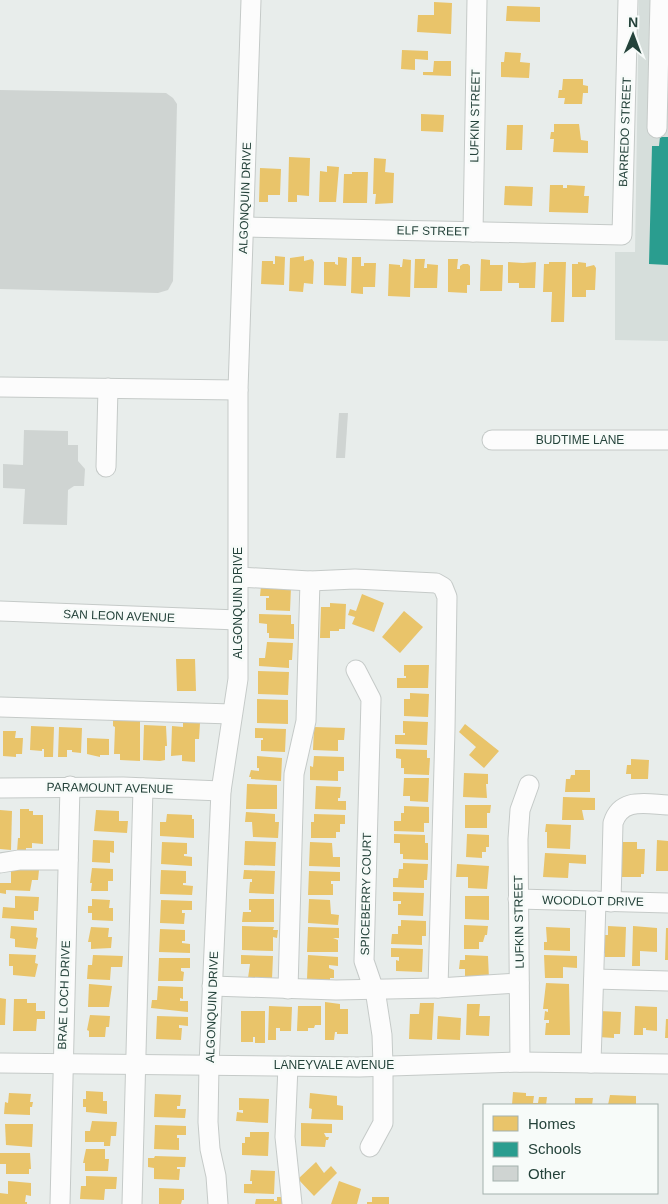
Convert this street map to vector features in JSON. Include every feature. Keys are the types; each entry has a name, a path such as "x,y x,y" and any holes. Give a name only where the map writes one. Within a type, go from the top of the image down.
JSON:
{"street":[{"name":"ALGONQUIN DRIVE","path":"218,1204 208,1122 209,1065 221,791 238,679 238,390 245,227 251,0"},
{"name":"LUFKIN STREET","path":"473,232 477,0"},
{"name":"BARREDO STREET","path":"622,235 628,0"},
{"path":"625,126 663,128 660,0"},
{"name":"ELF STREET","path":"245,227 622,235"},
{"path":"0,387 238,390"},
{"path":"106,467 108,388"},
{"name":"BUDTIME LANE","path":"492,440 668,440"},
{"path":"239,578 310,581 355,579 436,583 443,587 447,597 438,988"},
{"path":"288,988 294,774 306,721 310,581"},
{"name":"SAN LEON AVENUE","path":"0,611 238,620"},
{"name":"SPICEBERRY COURT","path":"356,670 371,699 364,961 374,989 382,1035 383,1065 383,1123 370,1146"},
{"path":"0,707 152,710 232,714"},
{"name":"LUFKIN STREET","path":"520,1062 518,899 520,810 529,785"},
{"name":"PARAMOUNT AVENUE","path":"0,788 70,786 221,791"},
{"name":"BRAE LOCH DRIVE","path":"60,1204 70,786"},
{"path":"132,1204 143,788"},
{"path":"591,1063 594,979 613,823 616,814 630,804 668,805"},
{"path":"0,863 19,860 68,860"},
{"name":"WOODLOT DRIVE","path":"518,899 668,903"},
{"path":"594,979 668,981"},
{"path":"212,986 374,989 519,984"},
{"name":"LANEYVALE AVENUE","path":"0,1062 359,1067 520,1062 668,1064"},
{"path":"288,1066 285,1137 292,1204"}],"shaded area":[{"path":"639,0 668,0 668,341 615,340 615,252 635,252"}],"building: Homes":[{"path":"434,2 452,3 451,34 417,32 418,15 434,15"},
{"path":"507,6 540,7 540,22 506,21"},
{"path":"402,50 428,51 428,60 415,59 415,70 401,69"},
{"path":"505,52 521,53 520,62 530,63 529,78 501,77 501,62 504,62"},
{"path":"434,61 451,61 451,76 423,75 423,72 433,72"},
{"path":"563,79 583,79 583,85 588,86 588,93 583,93 582,104 564,104 565,98 558,98 559,90 562,90"},
{"path":"421,114 444,115 443,132 421,131"},
{"path":"554,124 579,124 581,140 588,141 588,153 553,152 554,139 550,139 551,132 554,132"},
{"path":"507,125 523,125 522,150 506,150"},
{"path":"289,157 310,158 309,196 297,195 297,202 288,202"},
{"path":"374,158 386,159 385,172 394,173 393,203 375,204 376,194 373,194"},
{"path":"327,166 339,167 336,202 319,202 320,171 327,172"},
{"path":"260,168 281,169 280,195 268,195 268,202 259,202"},
{"path":"352,172 368,172 367,203 343,203 344,174 352,174"},
{"path":"550,185 563,185 563,188 567,188 567,185 585,186 584,196 589,196 588,213 549,212"},
{"path":"505,186 533,187 532,206 504,205"},
{"path":"275,256 285,257 284,285 261,284 262,261 273,261 273,264 275,264"},
{"path":"304,256 304,261 312,259 314,262 313,284 304,283 303,292 289,291 290,258"},
{"path":"338,257 347,258 346,286 324,285 324,262 335,262 338,265"},
{"path":"352,257 361,257 361,266 364,266 364,263 376,263 375,287 363,287 363,294 351,293"},
{"path":"403,259 411,260 410,297 388,296 389,264 402,267"},
{"path":"415,259 425,259 424,268 427,268 427,264 438,265 437,288 414,288"},
{"path":"448,259 458,259 457,269 460,269 460,266 463,264 470,266 470,285 467,285 467,293 448,292"},
{"path":"481,259 490,260 490,265 503,265 502,291 480,291"},
{"path":"508,262 536,262 535,288 519,288 519,283 508,283"},
{"path":"549,262 566,262 564,322 551,322 552,292 543,292 544,264 549,264"},
{"path":"578,262 586,263 586,267 594,265 596,268 595,290 586,290 586,297 572,297 572,264 578,264"},
{"path":"261,586 291,587 290,611 266,610 266,598 269,598 269,596 260,596"},
{"path":"362,594 384,603 374,632 352,624 355,617 348,615 350,609 356,611"},
{"path":"330,603 346,604 345,629 330,631 330,638 320,638 321,607 330,607"},
{"path":"404,611 423,627 400,653 382,637"},
{"path":"259,614 291,615 291,624 294,624 294,639 269,638 267,624 259,623"},
{"path":"267,642 293,643 292,660 289,660 289,668 259,666 259,658 265,658"},
{"path":"176,659 195,659 196,691 177,691"},
{"path":"404,665 429,665 428,688 397,688 397,678 406,678 404,676"},
{"path":"258,671 289,672 288,695 258,694"},
{"path":"410,693 429,694 428,717 404,716 404,699 410,699"},
{"path":"257,699 288,700 288,724 257,723"},
{"path":"113,715 140,715 140,761 120,760 120,754 114,754 115,727 113,726"},
{"path":"403,721 428,722 427,745 395,744 395,735 405,735 403,733"},
{"path":"183,723 200,723 199,739 195,739 195,762 182,761 182,755 171,756 172,726 183,727"},
{"path":"465,724 499,751 484,768 469,755 476,747 459,732"},
{"path":"144,725 166,726 167,746 165,746 165,760 143,760"},
{"path":"31,726 54,727 53,757 44,757 44,749 42,751 30,750"},
{"path":"59,727 82,728 81,753 67,750 67,757 58,757"},
{"path":"314,727 345,728 344,740 338,740 338,751 313,750"},
{"path":"255,728 286,729 285,752 261,751 261,740 263,738 255,738"},
{"path":"3,731 16,731 15,738 23,738 22,754 16,754 16,757 3,756"},
{"path":"87,738 109,739 109,755 100,755 100,757 87,754"},
{"path":"396,749 427,750 427,758 430,758 429,775 404,774 404,768 401,768 401,759 396,758"},
{"path":"257,756 282,758 281,781 251,779 249,777 251,770 259,771 259,768 257,768"},
{"path":"314,756 344,757 344,771 338,771 338,781 310,780 310,766 313,767"},
{"path":"631,759 649,760 648,779 631,779 631,774 626,774 627,765 631,765"},
{"path":"575,770 590,770 590,792 565,792 566,779 570,779 571,775 575,775"},
{"path":"464,773 488,774 488,784 486,784 487,798 463,797"},
{"path":"404,778 429,778 428,802 410,801 410,796 403,796"},
{"path":"247,784 277,785 277,809 246,809"},
{"path":"316,786 341,787 338,801 346,801 346,810 315,809"},
{"path":"563,797 595,798 595,810 582,810 584,820 562,820"},
{"path":"465,805 491,805 490,813 487,813 487,828 465,828"},
{"path":"404,806 429,807 429,823 424,823 424,832 394,831 394,821 401,821 401,813 404,813"},
{"path":"20,809 29,809 29,811 33,811 33,815 43,815 43,844 32,843 32,848 26,848 26,852 17,852 18,838 20,838"},
{"path":"0,810 12,811 11,850 0,849"},
{"path":"96,810 119,811 119,821 128,821 127,833 94,831"},
{"path":"246,812 275,814 275,822 279,822 278,838 253,837 252,822 245,822"},
{"path":"167,814 192,815 192,819 194,819 194,838 160,836 160,822 166,822"},
{"path":"314,814 345,815 345,824 340,824 340,832 336,832 336,838 311,838 311,822 314,822"},
{"path":"546,824 571,825 570,849 547,848"},
{"path":"394,834 425,835 425,843 428,843 428,860 403,859 403,854 400,854 400,843 394,843"},
{"path":"467,834 489,835 489,847 486,847 486,852 482,852 482,858 466,857"},
{"path":"93,840 114,841 114,853 110,852 110,863 92,862"},
{"path":"657,840 668,841 668,871 656,871"},
{"path":"245,841 276,842 275,866 244,865"},
{"path":"162,842 187,843 187,854 184,854 184,856 192,857 192,866 161,864"},
{"path":"310,842 332,843 333,857 340,857 340,867 309,866"},
{"path":"622,842 637,842 637,849 645,849 644,874 641,874 641,877 621,877"},
{"path":"545,853 586,855 586,864 569,863 568,878 543,877"},
{"path":"403,863 428,864 427,880 424,880 424,888 393,887 393,878 398,878 399,869 403,869"},
{"path":"457,864 489,866 487,889 468,888 468,877 456,877"},
{"path":"92,868 113,869 113,881 108,881 108,891 91,891"},
{"path":"11,869 39,870 38,880 32,880 30,891 6,890 6,894 0,893 0,883 11,883"},
{"path":"161,870 186,871 186,883 183,883 183,885 193,886 192,895 160,894"},
{"path":"244,870 275,871 274,894 249,893 252,879 243,879"},
{"path":"309,871 340,872 340,881 331,881 331,884 333,884 333,895 308,895"},
{"path":"393,892 424,893 423,916 398,915 398,904 401,904 401,901 393,901"},
{"path":"15,896 39,897 38,911 34,911 34,920 2,918 3,907 15,908"},
{"path":"465,896 489,896 489,920 465,919"},
{"path":"92,899 110,900 109,908 113,908 113,921 92,920 92,913 88,913 88,906 92,906"},
{"path":"249,899 274,899 274,922 242,922 243,912 251,912 249,910"},
{"path":"309,899 330,900 331,914 339,915 338,925 308,923"},
{"path":"161,900 192,901 192,910 182,910 182,913 185,913 184,924 160,923"},
{"path":"401,920 426,921 426,936 422,936 422,945 391,944 392,934 398,934 398,926 401,926"},
{"path":"464,925 488,926 487,935 485,935 483,942 479,942 479,949 464,949"},
{"path":"11,926 37,928 36,949 15,947 15,939 10,938"},
{"path":"242,926 274,927 273,930 278,930 277,938 273,937 273,951 242,950"},
{"path":"608,926 626,927 625,957 605,957 605,953 602,953 603,935 608,935"},
{"path":"633,926 657,928 657,952 640,951 640,966 632,966"},
{"path":"91,927 109,928 108,937 112,937 111,948 91,949 91,942 88,942"},
{"path":"308,927 339,928 339,938 333,938 338,940 338,952 307,952"},
{"path":"546,927 570,928 570,951 544,950 544,942 547,942"},
{"path":"666,928 668,928 668,960 665,960"},
{"path":"160,929 185,930 185,941 182,941 182,943 190,944 190,953 159,952"},
{"path":"391,948 423,949 422,972 396,971 396,960 399,961 399,957 391,957"},
{"path":"9,954 36,955 35,963 38,964 35,977 13,975 13,966 9,966"},
{"path":"93,955 123,956 122,967 111,967 110,980 87,979 88,965 92,965"},
{"path":"241,955 273,956 272,979 248,978 250,964 241,964"},
{"path":"308,955 338,957 338,966 329,965 329,968 334,970 334,978 330,978 330,980 307,979"},
{"path":"465,955 488,956 489,979 465,978 465,969 459,969 460,960 465,960"},
{"path":"544,955 577,956 577,968 563,967 563,978 545,978"},
{"path":"159,958 190,958 190,968 181,968 181,971 184,972 183,981 158,981"},
{"path":"546,983 569,984 570,1035 545,1035 546,1023 549,1023 549,1020 544,1020 545,1011 548,1012 548,1009 543,1009"},
{"path":"89,984 112,986 109,1007 88,1007"},
{"path":"158,986 183,987 183,999 180,998 180,1001 188,1001 188,1012 151,1008 152,1000 157,1000"},
{"path":"0,998 6,999 5,1025 0,1025"},
{"path":"14,999 27,999 27,1003 36,1003 36,1011 45,1011 45,1019 37,1019 36,1031 13,1031"},
{"path":"325,1002 340,1004 340,1009 348,1009 348,1034 337,1034 335,1032 334,1040 325,1040"},
{"path":"420,1003 434,1003 432,1040 409,1039 410,1014 419,1014"},
{"path":"467,1004 480,1004 479,1016 490,1016 489,1036 466,1035"},
{"path":"269,1006 292,1007 291,1031 280,1031 280,1028 276,1028 276,1040 268,1040"},
{"path":"298,1006 321,1006 321,1025 308,1028 308,1031 297,1031"},
{"path":"635,1006 657,1007 657,1031 643,1028 643,1035 634,1035"},
{"path":"241,1011 265,1011 265,1043 255,1043 255,1037 253,1037 253,1042 241,1042"},
{"path":"599,1011 621,1012 620,1034 614,1034 614,1038 598,1037"},
{"path":"90,1015 110,1016 109,1027 106,1027 105,1037 89,1037 89,1031 87,1030"},
{"path":"157,1016 188,1017 188,1026 179,1025 179,1028 182,1028 181,1040 156,1039"},
{"path":"438,1016 461,1018 460,1040 437,1039"},
{"path":"666,1019 668,1019 668,1038 665,1038"},
{"path":"86,1091 103,1092 103,1101 107,1101 107,1114 86,1112 86,1107 83,1107 83,1099 86,1099"},
{"path":"513,1092 534,1096 533,1103 538,1103 539,1097 547,1097 546,1104 512,1104"},
{"path":"9,1093 31,1094 30,1102 33,1102 32,1107 30,1107 30,1115 4,1114 5,1102 8,1103"},
{"path":"310,1093 337,1096 337,1105 343,1106 343,1120 311,1119 312,1109 309,1108"},
{"path":"155,1094 181,1095 180,1106 177,1106 177,1109 186,1109 185,1118 154,1117"},
{"path":"610,1095 636,1096 636,1104 608,1104"},
{"path":"239,1098 269,1099 268,1123 236,1121 237,1112 243,1113 243,1110 239,1110"},
{"path":"575,1098 593,1098 592,1104 575,1104"},
{"path":"92,1121 117,1122 116,1136 111,1136 110,1146 104,1146 104,1142 85,1142 85,1131 90,1131"},
{"path":"301,1123 332,1124 332,1133 324,1133 326,1137 329,1137 326,1140 325,1147 301,1146"},
{"path":"5,1124 33,1124 32,1147 6,1145"},
{"path":"155,1125 186,1126 186,1135 177,1135 177,1138 179,1138 179,1150 154,1149"},
{"path":"250,1132 269,1132 268,1156 242,1155 242,1143 245,1143 245,1137 250,1137"},
{"path":"86,1149 105,1149 105,1159 109,1159 108,1171 85,1171 85,1163 83,1163"},
{"path":"0,1153 30,1153 31,1169 29,1169 29,1174 6,1174 6,1164 0,1164"},
{"path":"155,1156 186,1157 185,1167 177,1167 177,1169 180,1169 179,1180 154,1179 154,1168 148,1167 148,1158 154,1158"},
{"path":"316,1162 324,1173 331,1166 337,1173 314,1196 298,1179"},
{"path":"251,1170 275,1171 274,1194 244,1193 244,1184 252,1184 252,1181 250,1181"},
{"path":"86,1176 117,1177 116,1189 105,1189 104,1200 80,1199 81,1186 86,1186"},
{"path":"8,1181 31,1183 31,1196 26,1195 25,1202 27,1204 0,1204 0,1193 8,1194"},
{"path":"339,1181 361,1189 357,1204 331,1204"},
{"path":"159,1188 184,1189 184,1200 182,1200 181,1204 159,1204"},
{"path":"277,1197 283,1197 283,1204 255,1204 256,1199 274,1199 274,1201 277,1201"},
{"path":"372,1197 389,1197 389,1204 367,1204 367,1202 372,1202"}],"building: Schools":[{"path":"660,137 668,137 668,265 649,264 652,146 659,146"}],"building: Other":[{"path":"0,90 166,93 173,98 177,104 173,281 168,290 158,293 0,289"},
{"path":"339,413 348,413 345,458 336,458"},
{"path":"24,430 68,431 68,445 78,445 78,461 85,469 84,486 74,486 68,490 67,525 23,524 25,489 3,488 3,464 23,465"}]}
